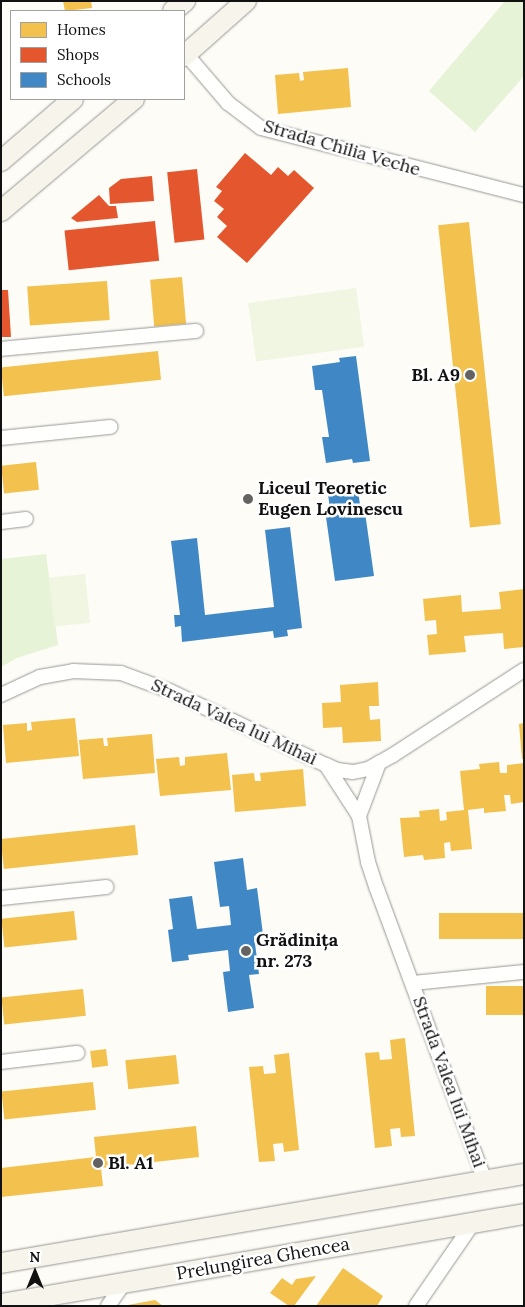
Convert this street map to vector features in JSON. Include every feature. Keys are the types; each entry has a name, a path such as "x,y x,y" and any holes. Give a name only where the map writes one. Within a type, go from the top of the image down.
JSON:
{"main road":[{"path":"174,10 185,1"},
{"path":"185,55 246,1"},
{"path":"1,161 72,100"},
{"path":"1,211 133,100"},
{"path":"1,1263 524,1174"},
{"name":"Prelungirea Ghencea","path":"1,1304 524,1214"}],"street":[{"name":"Strada Chilia Veche","path":"185,55 228,103 261,128 278,134 524,195"},
{"path":"1,349 196,331"},
{"path":"1,438 110,427"},
{"path":"1,522 26,519"},
{"path":"326,765 337,770 353,772 368,769 524,670"},
{"name":"Strada Valea lui Mihai","path":"1,695 40,677 73,671 121,673 170,691 326,765 359,816 368,862 377,889 485,1181"},
{"path":"359,816 380,763"},
{"path":"1,898 106,887"},
{"name":"Strada Valea lui Mihai","path":"413,983 524,972"},
{"path":"1,1062 77,1053"},
{"path":"416,1306 473,1223"},
{"path":"108,1306 124,1282"}],"green space":[{"path":"505,1 524,1 524,76 475,132 429,91"},
{"path":"356,288 364,346 256,362 248,303"},
{"path":"46,554 58,645 17,658 1,667 1,559"},
{"path":"85,574 90,623 54,626 49,578"}],"building: Homes":[{"path":"63,1 91,1 92,8 65,10"},
{"path":"348,68 351,107 278,114 275,75 299,73 300,81 304,80 303,72"},
{"name":"Bl. A9","path":"469,222 501,524 470,528 438,225"},
{"path":"182,277 186,324 154,327 150,280"},
{"path":"107,281 110,320 30,325 27,287"},
{"path":"158,351 161,380 4,396 1,368"},
{"path":"36,462 39,490 4,494 1,466"},
{"path":"524,589 524,647 504,649 503,633 464,636 466,652 429,655 427,635 437,634 436,620 425,621 423,599 461,595 462,612 501,609 499,592"},
{"path":"378,682 379,706 369,706 370,720 380,719 381,741 343,743 342,727 323,728 322,703 341,702 340,685"},
{"path":"75,718 79,756 6,763 3,725 27,723 27,731 32,730 31,722"},
{"path":"524,723 524,759 522,759 519,724"},
{"path":"152,734 155,773 83,779 79,740 103,738 104,746 108,746 107,738"},
{"path":"227,753 231,790 160,796 156,759 179,757 180,766 185,765 185,757"},
{"path":"499,762 500,773 507,773 507,765 524,763 524,802 511,804 510,795 504,795 506,811 484,813 484,808 468,810 472,849 451,851 450,842 444,843 445,858 424,860 423,855 404,857 400,818 420,817 419,811 439,809 440,821 447,820 446,812 464,810 460,771 480,769 479,764"},
{"path":"303,769 306,806 235,812 232,775 254,773 255,781 261,781 260,773"},
{"path":"135,825 138,855 4,869 1,839"},
{"path":"74,911 77,940 4,947 1,919"},
{"path":"439,913 524,913 524,939 439,939"},
{"path":"486,986 524,986 524,1015 486,1015"},
{"path":"83,989 86,1016 4,1024 1,998"},
{"path":"405,1038 415,1136 401,1137 400,1128 390,1129 392,1146 375,1148 365,1053 379,1052 380,1060 392,1059 390,1040"},
{"path":"106,1049 108,1066 92,1068 90,1051"},
{"path":"289,1053 299,1150 284,1152 283,1143 273,1144 275,1161 259,1162 249,1067 263,1066 264,1074 276,1073 274,1055"},
{"path":"176,1055 179,1084 128,1089 125,1060"},
{"path":"93,1082 96,1110 4,1119 2,1092"},
{"name":"Bl. A1","path":"196,1126 199,1157 101,1168 103,1186 1,1197 1,1168 96,1157 94,1137"},
{"path":"343,1268 383,1296 377,1306 316,1306"},
{"path":"316,1276 294,1306 289,1306 270,1293 282,1278 292,1285 296,1279"},
{"path":"155,1300 163,1306 128,1306 128,1305"}],"building: Shops":[{"path":"245,153 271,175 278,167 288,176 294,170 314,188 247,263 217,237 227,226 217,217 224,209 214,201 222,191 216,187"},
{"path":"197,169 204,240 175,243 167,172"},
{"path":"152,176 154,201 110,204 109,188 121,179"},
{"path":"99,195 109,206 116,206 118,218 77,222 71,218"},
{"path":"155,221 159,261 69,270 64,231"},
{"path":"1,290 8,290 11,337 1,337"}],"building: Schools":[{"path":"356,356 370,461 353,463 352,459 326,463 322,437 329,437 322,390 315,390 312,366 340,362 339,358"},
{"path":"358,490 360,505 364,505 374,576 335,581 325,510 330,509 328,494"},
{"path":"290,527 302,628 287,630 288,636 274,638 273,631 182,642 181,626 175,627 174,615 180,615 171,541 197,538 205,615 274,607 265,530"},
{"path":"243,858 247,890 257,888 263,934 254,936 259,974 249,975 254,1008 228,1012 223,972 230,971 228,950 188,955 189,960 172,962 168,930 173,929 169,899 192,896 197,929 231,925 229,906 220,907 214,862"}],"place":[{"name":"Bl. A9","path":"470,375"},
{"name":"Liceul Teoretic Eugen Lovinescu","path":"248,499"},
{"name":"Grădinița nr. 273","path":"246,951"},
{"name":"Bl. A1","path":"98,1163"}]}
